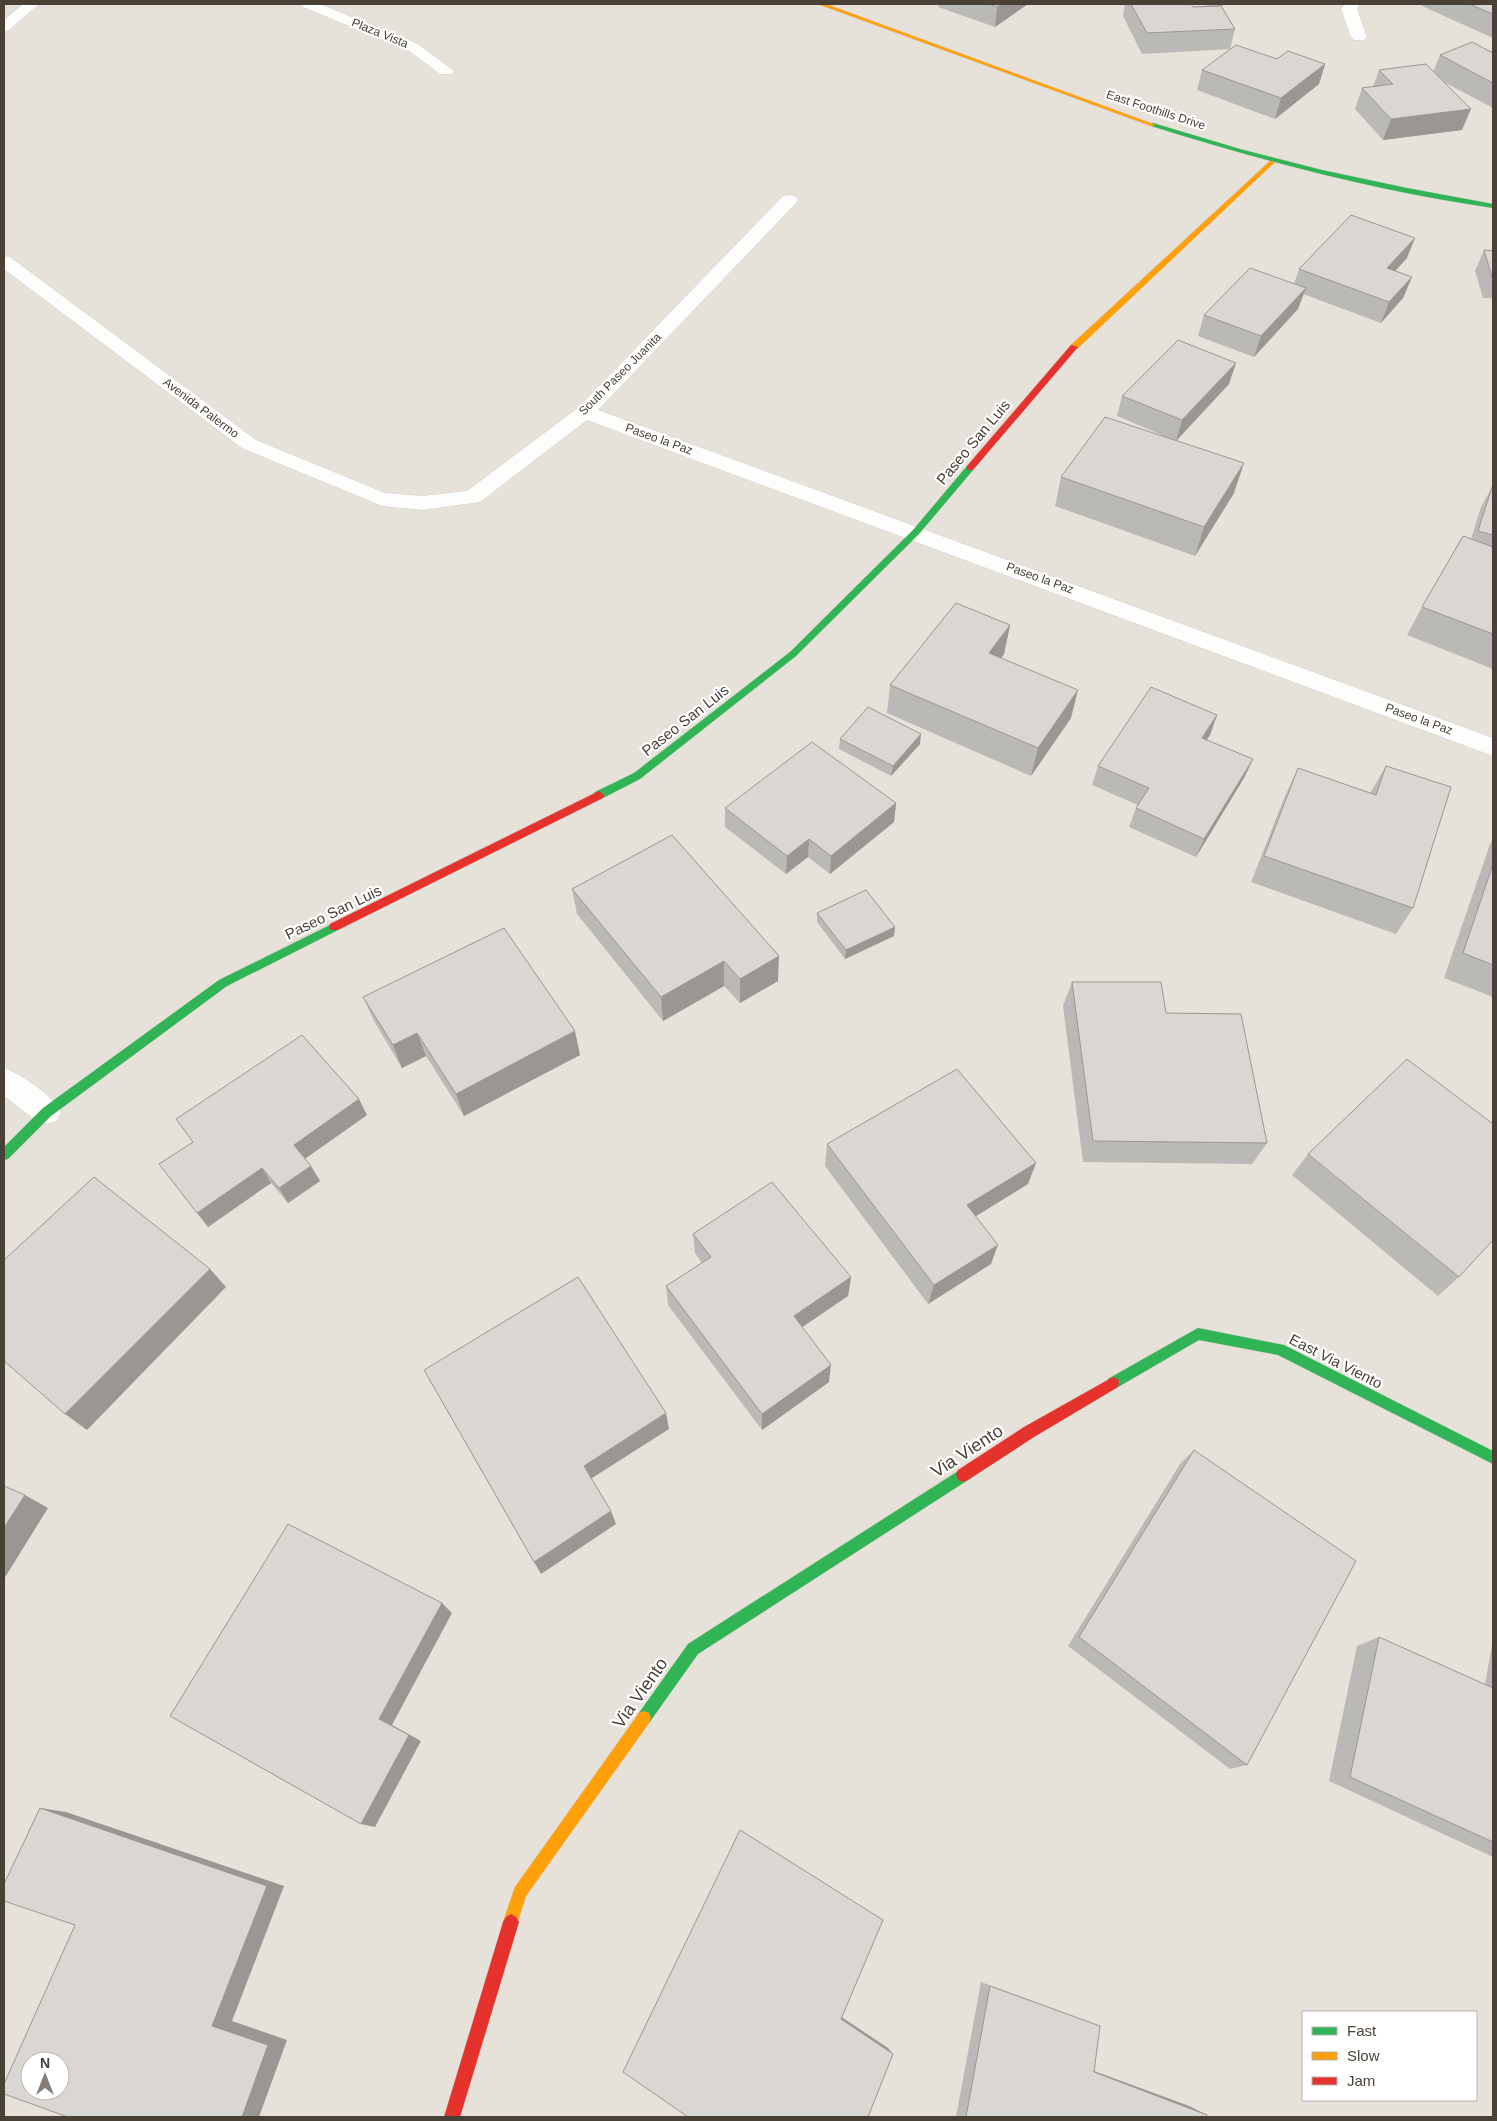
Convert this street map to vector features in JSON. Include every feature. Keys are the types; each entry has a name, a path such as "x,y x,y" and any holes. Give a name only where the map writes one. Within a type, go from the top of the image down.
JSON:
{"street":[{"path":"4,27 32,4"},
{"name":"Plaza Vista","path":"308,4 413,47 446,71"},
{"path":"1353,4 1349,9 1359,37"},
{"name":"East Foothills Drive","path":"828,5 1137,120 1272,162 1426,196 1493,206"},
{"name":"Paseo San Luis","path":"4,1155 47,1112 223,984 637,776 793,654 916,532 1068,352 1272,162"},
{"name":"South Paseo Juanita","path":"423,503 472,497 585,412 789,200"},
{"name":"Avenida Palermo","path":"4,261 249,444 382,498 423,503"},
{"name":"Paseo la Paz","path":"585,412 916,532 1493,747"},
{"path":"4,1080 47,1112"},
{"name":"East Via Viento","path":"1029,1432 1198,1334 1280,1349 1493,1458"},
{"name":"Via Viento","path":"452,2117 520,1892 693,1649 1029,1432"}],"shaded area":[{"path":"4,4 1493,4 1493,2117 4,2117"}],"building":[{"path":"989,4 1002,4 997,7"},
{"path":"1131,4 1191,4 1193,7 1221,6 1235,29 1147,33"},
{"path":"1469,4 1493,4 1493,14"},
{"path":"1472,42 1491,52 1493,51 1493,83 1440,55"},
{"path":"1236,45 1277,59 1288,51 1325,64 1281,98 1202,70"},
{"path":"1426,64 1471,109 1391,119 1362,88 1393,84 1379,70"},
{"path":"1351,215 1415,238 1387,268 1412,277 1389,302 1299,269"},
{"path":"1484,250 1493,251 1493,277 1492,277"},
{"path":"1250,268 1306,288 1261,336 1204,315"},
{"path":"1178,340 1236,363 1182,420 1122,396"},
{"path":"1105,417 1244,463 1204,527 1061,477"},
{"path":"1493,487 1493,535 1478,531"},
{"path":"1463,536 1493,547 1493,634 1422,607"},
{"path":"956,603 1010,625 989,653 1078,690 1038,748 890,685"},
{"path":"1151,687 1217,715 1202,738 1253,759 1204,839 1136,808 1149,788 1098,766"},
{"path":"868,707 921,734 893,766 840,739"},
{"path":"812,742 896,803 831,856 809,839 787,856 725,808"},
{"path":"1386,766 1451,787 1413,908 1264,856 1298,768 1376,795"},
{"path":"672,835 779,956 740,979 724,961 661,997 572,889"},
{"path":"1493,864 1493,965 1463,953"},
{"path":"866,890 895,927 846,950 817,913"},
{"path":"504,928 575,1031 456,1094 417,1033 393,1045 363,997"},
{"path":"1072,982 1161,982 1166,1013 1241,1014 1267,1143 1093,1141"},
{"path":"302,1035 359,1099 294,1145 311,1166 279,1188 262,1168 197,1213 159,1164 193,1142 176,1119"},
{"path":"1407,1059 1493,1124 1493,1240 1459,1277 1308,1154"},
{"path":"957,1069 1036,1163 967,1205 998,1245 934,1285 827,1144"},
{"path":"94,1177 210,1269 65,1414 4,1361 4,1260"},
{"path":"772,1182 851,1277 794,1316 831,1365 762,1414 666,1286 711,1257 693,1234"},
{"path":"578,1277 666,1413 584,1466 611,1511 534,1562 424,1370"},
{"path":"1194,1450 1356,1561 1247,1765 1079,1637"},
{"path":"4,1486 25,1495 4,1528"},
{"path":"288,1524 442,1603 379,1719 409,1735 361,1824 170,1716"},
{"path":"1379,1637 1493,1688 1493,1842 1350,1777"},
{"path":"40,1808 267,1886 212,2026 268,2045 242,2117 68,2117 23,2101 70,2101 70,2051 20,2051 20,2100 4,2094 4,2084 75,1925 4,1901 4,1884"},
{"path":"740,1830 883,1920 841,2019 893,2054 868,2117 688,2117 623,2072"},
{"path":"990,1986 1100,2026 1094,2072 1207,2115 1206,2117 966,2117"}],"traffic: fast":[{"path":"1153,125 1237,150 1322,172 1364,182 1493,206"},
{"path":"599,795 637,776 793,654 916,532 970,468"},
{"path":"4,1155 47,1112 223,983 334,927"},
{"path":"1113,1383 1198,1334 1280,1349 1493,1458"},
{"path":"644,1718 693,1649 963,1475"}],"traffic: slow":[{"path":"821,4 1153,125"},
{"path":"1074,347 1272,162"},
{"path":"511,1922 520,1892 644,1718"}],"traffic: jam":[{"path":"970,468 1074,347"},
{"path":"334,927 599,795"},
{"path":"963,1475 1029,1432 1113,1383"},
{"path":"452,2117 511,1922"}]}
